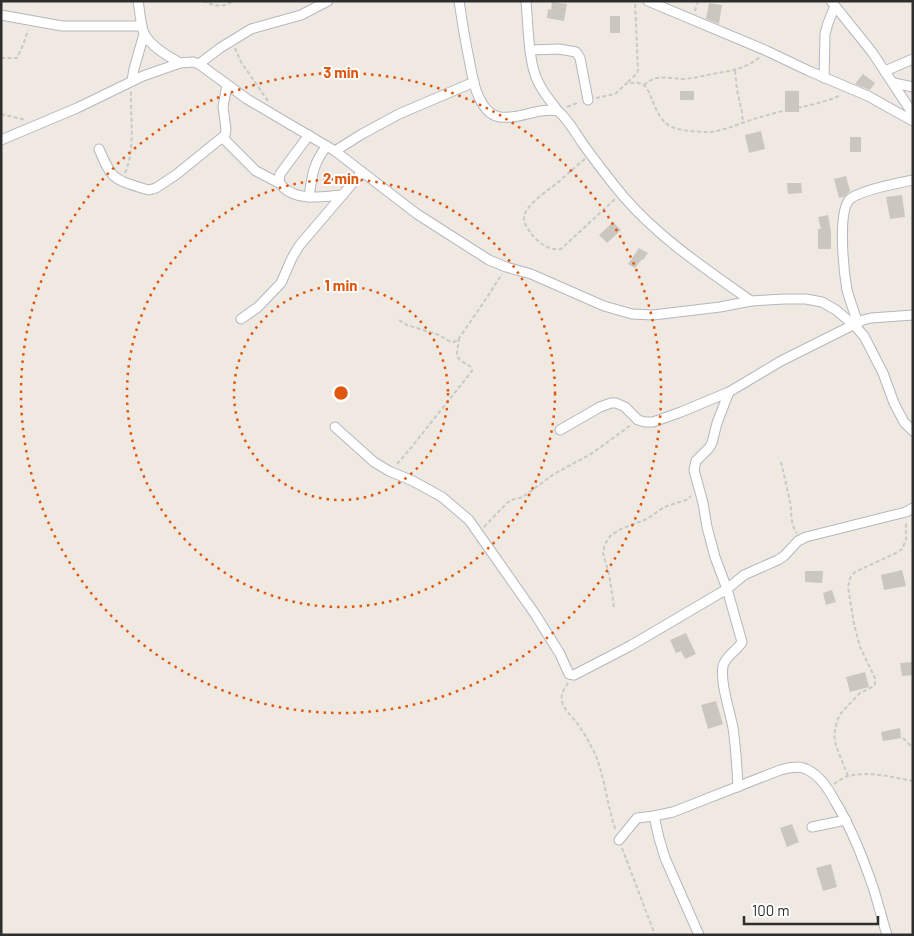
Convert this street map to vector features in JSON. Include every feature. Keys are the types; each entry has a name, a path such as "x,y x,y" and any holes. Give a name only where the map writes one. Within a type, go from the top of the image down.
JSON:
{"street":[{"path":"138,1 143,30 149,40 180,63"},
{"path":"199,64 234,39 252,29 301,14 328,1"},
{"path":"459,1 474,82 477,93 489,112 499,117 515,117 541,110 558,111"},
{"path":"526,1 533,71 541,88 604,173 640,215 652,226 700,265 751,301"},
{"path":"648,1 868,96 913,121"},
{"path":"833,4 872,52 913,114"},
{"path":"824,78 826,34 833,4"},
{"path":"1,15 62,26 143,30"},
{"path":"132,81 143,30"},
{"path":"530,50 559,49 576,52 580,58 588,100"},
{"path":"885,71 913,60"},
{"path":"1,140 76,108 143,76 180,63 193,62 199,64 247,99 331,149 441,230 488,260 506,268 531,274 604,306 632,314 653,315 690,312 751,301 806,299 822,302 856,324"},
{"path":"309,197 314,168 320,154 399,114 474,82"},
{"path":"894,83 913,87"},
{"path":"99,149 110,173 120,181 149,190 156,188 223,138 226,129 222,107 227,85"},
{"path":"279,182 280,174 309,136"},
{"path":"223,138 256,171 279,182 292,193 309,197 343,195"},
{"path":"241,319 258,307 281,283 299,246 362,172"},
{"path":"913,180 864,192 850,200 845,208 843,228 844,271 856,324 883,374 894,404 904,422 913,431"},
{"path":"560,430 600,406 611,403 624,407 638,420 652,422 729,392 781,361 863,320 913,315"},
{"path":"729,392 716,423 712,443 696,461 694,470 715,557 727,589 742,642 725,661 723,668 723,681 733,728 738,787"},
{"path":"335,427 374,462 442,497 469,520 535,614 570,674 574,675 630,646 727,589 744,576 778,560 798,541 806,537 910,510"},
{"path":"619,840 637,818 673,812 780,770 795,767 805,768 815,774 828,788 846,820 858,845 887,935"},
{"path":"654,816 665,858 699,935"},
{"path":"812,827 846,820"}],"path":[{"path":"203,1 217,6 230,4 234,1"},
{"path":"558,111 588,100 615,94 633,78 638,70 635,1"},
{"path":"692,19 698,1"},
{"path":"1,58 17,58 24,45 30,20"},
{"path":"234,39 241,62 262,91 275,114"},
{"path":"644,85 656,78 684,79 735,70 751,64 767,51"},
{"path":"735,70 743,123"},
{"path":"120,181 128,165 132,142 132,81"},
{"path":"627,83 640,83 644,85 662,120 670,126 709,132 728,129 777,113 817,104 835,98 852,89"},
{"path":"1,114 40,123"},
{"path":"590,154 534,201 525,213 524,222 532,234 548,248 561,249 621,193"},
{"path":"389,471 410,449 472,371 471,366 456,356 459,339 506,268"},
{"path":"399,320 408,325 440,335 449,341 453,342 459,339"},
{"path":"478,534 507,503 523,497 554,474 591,454 638,420"},
{"path":"781,462 791,508 792,523 795,531 806,537"},
{"path":"614,607 603,553 605,544 611,535 647,519 664,507 686,500 699,490"},
{"path":"848,776 836,746 834,735 837,721 841,713 860,694 875,684 875,678 860,647 854,624 848,587 850,578 855,572 896,554 902,549 906,540 910,510"},
{"path":"574,675 564,689 562,702 566,710 577,722 598,762 612,820 627,865 655,935"},
{"path":"904,738 913,748"},
{"path":"828,788 848,776 892,776 913,781"}],"building":[{"path":"552,2 567,4 564,21 547,18 548,9 551,10"},
{"path":"709,3 722,5 719,24 706,19"},
{"path":"610,16 620,16 620,33 610,33"},
{"path":"863,74 875,83 870,90 855,84"},
{"path":"680,91 694,91 694,100 680,100"},
{"path":"785,91 799,91 799,112 785,112"},
{"path":"761,131 765,149 749,153 745,135"},
{"path":"850,137 861,137 861,152 850,152"},
{"path":"846,176 850,191 844,197 839,198 834,179"},
{"path":"787,183 801,183 802,193 788,194"},
{"path":"902,195 905,217 890,219 886,197"},
{"path":"828,215 831,249 818,249 818,229 821,229 818,217"},
{"path":"613,222 621,230 607,243 599,235"},
{"path":"639,248 648,253 635,268 628,264"},
{"path":"902,570 906,586 884,590 881,575"},
{"path":"805,571 823,571 822,583 805,582"},
{"path":"832,590 836,602 826,605 823,593"},
{"path":"686,633 696,654 685,659 681,651 676,653 670,640"},
{"path":"913,662 913,675 902,676 900,663"},
{"path":"865,672 869,687 850,692 846,677"},
{"path":"716,701 723,724 708,729 701,705"},
{"path":"900,728 901,738 883,741 881,732"},
{"path":"792,824 799,842 787,847 780,828"},
{"path":"831,864 837,887 823,891 816,868"}]}
